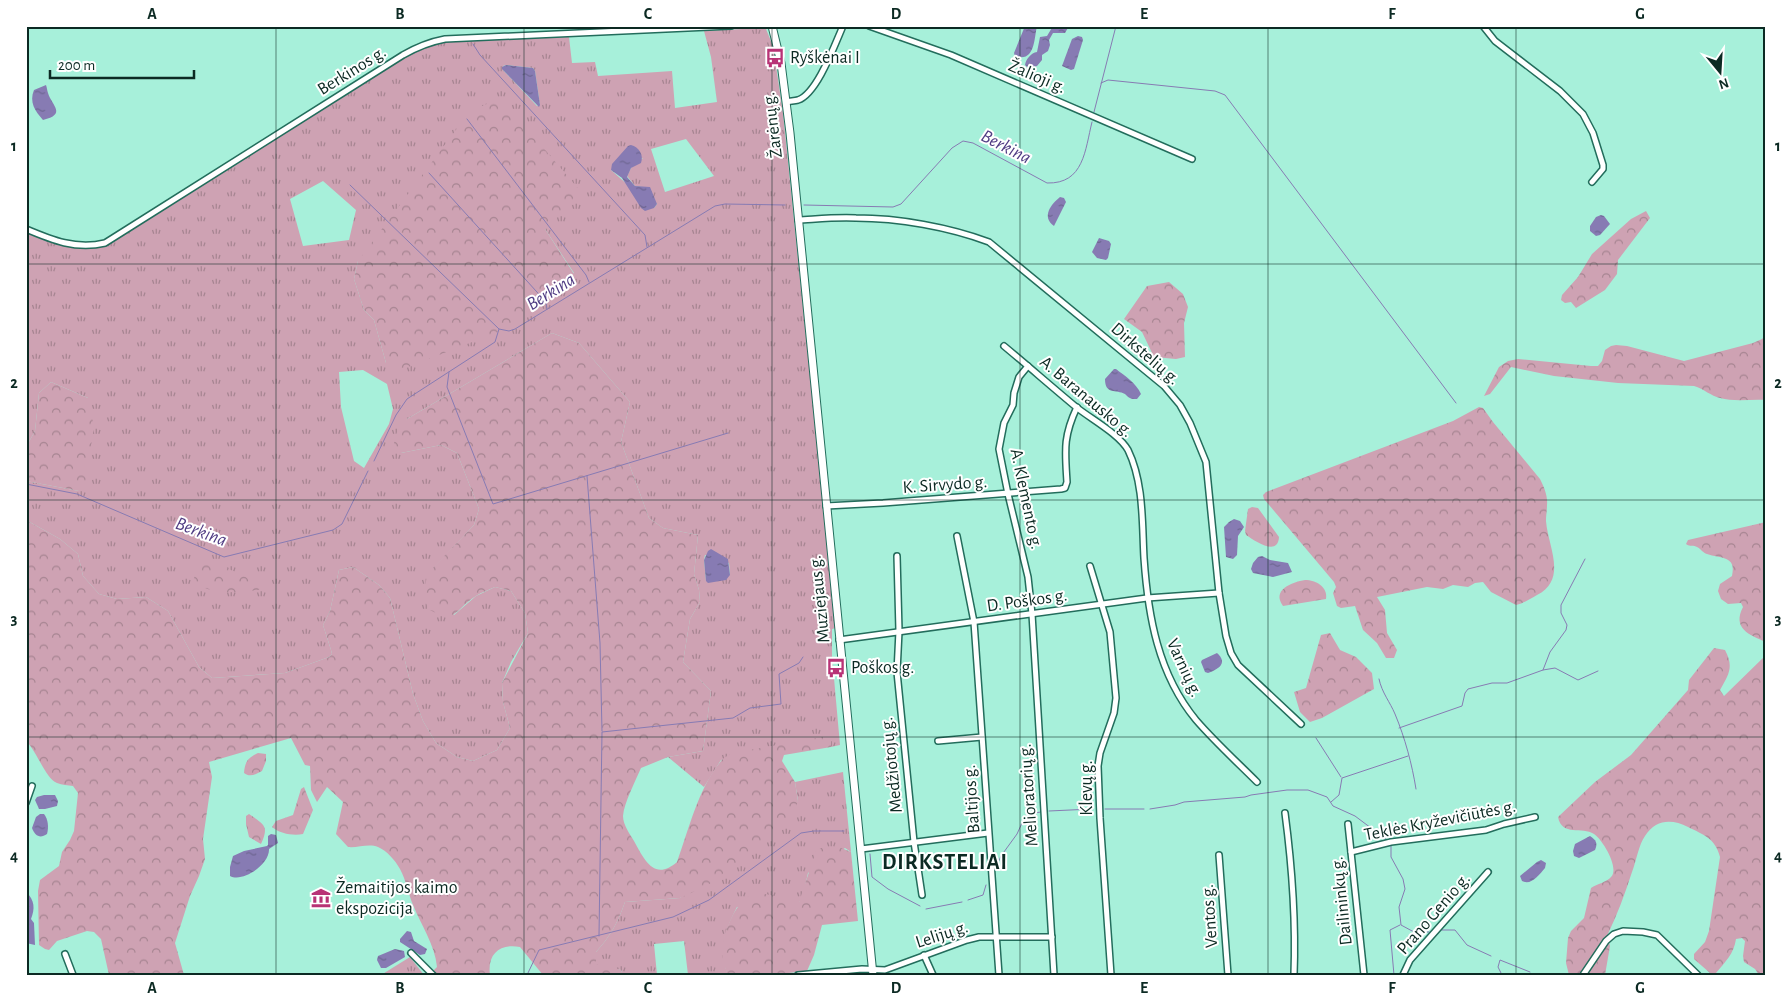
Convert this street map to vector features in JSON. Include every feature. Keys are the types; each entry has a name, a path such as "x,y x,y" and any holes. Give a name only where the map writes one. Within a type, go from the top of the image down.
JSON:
{"main road":[{"name":"Žarėnų g.","path":"772,26 786,102 798,220"},
{"name":"Muziejaus g.","path":"798,220 873,972"}],"street":[{"name":"Berkinos g.","path":"26,229 50,239 75,245 86,246 105,242 420,45 455,39 731,26"},
{"path":"786,102 799,100 813,87 843,26"},
{"name":"Žalioji g.","path":"869,26 951,54 1192,158"},
{"path":"1483,26 1494,41 1560,91 1583,114 1593,133 1603,165 1603,169 1592,182"},
{"name":"Dirkstelių g.","path":"798,220 881,219 968,234 989,242 1164,386 1180,405 1190,423 1206,462 1219,593 1226,636 1231,652 1238,665 1301,724"},
{"name":"A. Baranausko g.","path":"1004,346 1127,448 1139,483 1147,598"},
{"name":"A. Klemento g.","path":"1028,366 1019,377 1014,393 1013,405 1004,423 999,449 1028,577 1032,614"},
{"name":"K. Sirvydo g.","path":"826,506 1008,494 1065,488 1067,482 1064,444 1070,422 1077,407"},
{"name":"Baltijos g.","path":"957,536 974,622 999,975"},
{"name":"Medžiotojų g.","path":"897,556 900,631 897,672 914,842 922,895"},
{"name":"Klevų g.","path":"1090,566 1110,632 1116,698 1114,713 1100,753 1098,766 1112,975"},
{"name":"D. Poškos g.","path":"839,640 1147,598 1219,593"},
{"name":"Varnių g.","path":"1147,598 1154,637 1173,686 1196,720 1257,782"},
{"name":"Melioratorių g.","path":"1032,614 1054,975"},
{"path":"938,741 982,737"},
{"path":"26,802 29,787"},
{"path":"1285,813 1290,853 1295,948 1294,975"},
{"name":"Teklės Kryževičiūtės g.","path":"1351,852 1391,842 1486,830 1535,817"},
{"name":"Dailininkų g.","path":"1348,824 1364,975"},
{"path":"861,850 988,832"},
{"name":"Ventos g.","path":"1220,855 1228,975"},
{"name":"Prano Genio g.","path":"1403,975 1410,960 1488,872"},
{"path":"1583,975 1606,942 1614,934 1623,931 1643,932 1657,936 1698,975"},
{"name":"Lelijų g.","path":"798,975 886,970 979,937 1052,937"},
{"path":"411,953 434,975"},
{"path":"65,954 73,975"},
{"path":"924,956 933,975"}],"green space":[{"path":"766,29 773,46 783,113 836,628 832,629 832,656 840,745 831,747 831,739 721,760 704,787 668,757 703,751 711,691 683,662 690,619 700,602 699,590 694,574 698,535 663,528 649,518 621,442 630,402 579,343 552,333 407,419 401,453 441,445 457,453 479,509 474,525 428,574 454,615 476,596 495,587 511,591 525,613 528,633 511,662 502,683 503,702 510,728 497,750 473,761 457,757 436,743 423,721 413,694 390,598 379,585 353,567 339,570 330,611 323,625 332,654 329,657 285,673 212,678 199,667 168,611 146,597 117,599 99,594 83,576 78,554 60,539 26,520 26,481 79,491 88,398 51,382 39,393 35,431 26,447 26,232 49,241 72,246 108,243 119,238 408,55 429,44 569,37 572,63 595,62 598,76 672,71 675,108 717,102 711,57 704,31","holes":["503,66 533,68 540,105 537,106 503,70","686,139 714,176 665,192 651,149","643,158 631,168 627,176 635,186 642,187 657,204 654,208 611,170","323,181 356,210 349,240 303,246 290,199","545,229 574,273 386,363 374,320 364,310 354,279 358,261","363,370 387,384 393,409 389,424 364,468 354,461 341,407 339,372","705,555 729,563 730,575 706,581"]},
{"path":"501,98 581,192 545,229 574,274 572,284 508,328 403,369 393,368 386,363 374,320 364,310 354,279 358,261 470,111"},
{"path":"1646,211 1650,218 1618,260 1617,274 1605,290 1576,308 1571,302 1565,303 1561,300 1562,295 1578,277 1592,254 1631,219"},
{"path":"1169,282 1183,294 1188,307 1184,323 1185,357 1176,359 1154,357 1142,332 1124,319 1147,286"},
{"path":"552,333 579,343 630,402 621,442 649,518 663,528 698,535 694,574 699,590 700,602 690,619 683,662 711,691 703,751 668,757 641,768 625,805 624,823 642,855 651,866 662,870 669,868 677,862 706,784 724,758 738,752 827,736 831,739 831,747 784,755 782,761 795,782 798,801 791,819 771,838 708,885 680,898 625,902 613,929 596,952 596,964 621,970 623,975 543,975 520,947 513,946 496,952 491,961 490,975 429,975 437,967 436,959 396,862 391,856 375,846 348,847 336,834 343,802 327,787 317,802 311,790 310,766 305,765 291,738 209,762 212,777 203,839 205,859 190,896 175,943 184,975 109,975 101,939 94,932 87,931 57,941 49,950 39,945 38,891 40,880 59,866 62,852 74,831 78,793 73,786 59,784 49,776 26,741 26,520 60,539 78,554 83,576 99,594 117,599 146,597 168,611 199,667 212,678 285,673 329,657 332,654 323,625 330,611 339,570 353,567 379,585 390,598 413,694 423,721 436,743 457,757 473,761 497,750 510,728 503,702 502,683 528,633 525,613 511,591 495,587 476,596 450,615 445,616 428,609 424,596 427,574 474,525 479,509 457,453 441,445 401,453 393,447 397,432 407,419"},
{"path":"1766,335 1766,400 1725,399 1694,386 1618,383 1554,376 1511,367 1490,394 1484,396 1499,367 1508,361 1518,359 1598,366 1602,361 1605,350 1616,345 1627,346 1684,361 1753,343"},
{"path":"51,382 88,398 94,427 85,485 79,491 26,481 26,447 35,431 39,393"},
{"path":"1479,407 1483,408 1543,485 1547,498 1547,531 1554,562 1552,580 1537,595 1516,605 1491,592 1483,582 1475,583 1468,587 1453,585 1443,589 1427,587 1377,597 1385,610 1387,633 1397,650 1394,658 1386,658 1377,643 1363,630 1355,606 1341,608 1337,606 1333,593 1336,587 1334,582 1264,499 1263,495 1266,492 1453,421"},
{"path":"1252,507 1258,508 1279,537 1278,543 1275,546 1266,546 1246,535 1248,509"},
{"path":"1766,522 1766,642 1744,630 1740,620 1743,607 1741,603 1728,604 1721,599 1718,591 1720,584 1732,576 1733,569 1730,561 1712,556 1696,546 1686,544 1688,540"},
{"path":"201,556 261,584 262,588 241,592 224,592 208,589 200,585 194,580 196,564"},
{"path":"1305,580 1313,581 1320,585 1325,591 1326,599 1283,606 1280,600 1281,591 1289,585"},
{"path":"1330,633 1340,650 1356,657 1372,673 1374,689 1322,718 1310,722 1300,712 1294,692 1306,688 1321,635"},
{"path":"1714,648 1725,650 1728,656 1730,666 1728,675 1720,690 1724,696 1766,655 1766,975 1759,975 1755,969 1744,962 1745,941 1742,938 1736,939 1731,953 1716,973 1710,973 1694,959 1694,954 1705,942 1709,931 1720,857 1712,841 1699,832 1682,824 1665,822 1649,830 1641,844 1624,896 1607,936 1610,946 1605,975 1569,975 1566,963 1568,938 1571,931 1584,918 1591,888 1609,879 1613,873 1613,867 1605,847 1594,834 1568,829 1560,823 1558,817 1595,782 1631,755 1688,690 1689,680"},
{"path":"258,753 266,754 266,761 262,771 253,775 244,773 249,758"},
{"path":"843,772 851,852 845,848 808,873 802,899 799,902 737,907 724,940 725,966 728,975 688,975 684,941 654,944 657,975 623,975 621,970 596,965 596,952 613,929 625,902 680,898 798,801 795,782"},
{"path":"304,787 313,810 303,834 287,834 272,827 276,821 293,815 301,789"},
{"path":"249,814 264,826 265,833 261,844 249,837 246,816"},
{"path":"839,847 851,852 858,921 822,925 814,955 807,971 770,975 728,975 722,952 724,936 731,918 741,902 747,897 758,893 799,902 816,851 821,848"},
{"path":"410,957 424,975 381,975"}],"water":[{"path":"1025,26 1037,26 1034,43 1030,53 1026,56 1015,56 1014,53"},
{"path":"1053,26 1069,26 1065,33 1053,33 1049,40 1048,51 1042,55 1042,60 1037,66 1028,68 1025,65 1031,55 1037,52 1040,37 1047,36"},
{"path":"1078,36 1082,37 1083,40 1074,69 1071,70 1062,66 1072,39"},
{"path":"506,65 533,68 535,71 539,107 502,69"},
{"path":"46,85 56,112 50,118 43,120 35,110 32,98 34,90"},
{"path":"631,145 640,152 642,160 641,163 631,168 627,177 635,186 650,187 657,204 654,208 645,211 641,208 622,178 611,170 612,164"},
{"path":"1060,197 1064,198 1066,202 1054,226 1048,219 1048,215 1053,203"},
{"path":"1601,215 1610,224 1600,235 1596,236 1590,231 1590,226 1596,217"},
{"path":"1099,238 1109,241 1111,244 1106,260 1097,258 1092,252"},
{"path":"1114,369 1127,377 1136,386 1141,394 1137,399 1129,398 1125,394 1112,391 1107,387 1105,379"},
{"path":"1234,519 1240,521 1244,527 1238,536 1237,555 1233,559 1226,557 1224,527"},
{"path":"711,549 728,559 730,575 726,580 708,583 706,581 704,560"},
{"path":"1262,556 1270,560 1288,563 1292,572 1273,577 1253,573 1251,569 1253,563 1258,557"},
{"path":"1217,653 1222,660 1221,665 1219,668 1208,673 1205,672 1202,660"},
{"path":"55,795 58,801 57,806 39,809 35,800 37,797"},
{"path":"44,814 48,826 47,834 44,836 36,835 32,828 36,817"},
{"path":"271,834 276,835 278,843 269,849 268,855 261,866 242,877 230,876 233,856 244,851 267,846 268,836"},
{"path":"1590,836 1596,842 1595,850 1579,858 1574,856 1575,844"},
{"path":"1541,860 1546,863 1545,868 1540,874 1532,881 1522,881 1520,876"},
{"path":"26,892 31,898 33,905 31,919 34,923 35,945 26,943 28,934"},
{"path":"407,931 411,932 414,941 427,949 425,954 420,955 400,942 400,939"},
{"path":"395,949 404,951 405,957 386,968 381,968 377,960 378,956"}],"waterway":[{"name":"Berkina","path":"1094,112 1116,26"},
{"path":"473,44 480,55 645,235 647,247"},
{"path":"1101,83 1108,80 1215,91 1225,95 1456,403"},
{"path":"467,119 586,275 589,282"},
{"name":"Berkina","path":"804,205 893,207 901,204 952,148 963,141 973,143 1047,183 1059,182 1069,178 1076,172 1081,163 1092,122"},
{"path":"429,173 546,302 547,309"},
{"path":"350,185 499,329"},
{"name":"Berkina","path":"374,461 396,415 407,399 495,342 499,329 509,331 515,329 715,206 725,204 785,205"},
{"path":"449,372 447,387 493,504 728,433"},
{"name":"Berkina","path":"26,484 77,494 224,557 333,530 342,524 368,471"},
{"path":"587,476 600,643 602,731"},
{"path":"1543,670 1550,652 1566,630 1567,625 1561,613 1561,605 1585,559"},
{"path":"599,936 602,732 733,718 750,708 781,704 779,674 799,663 803,657"},
{"path":"1399,728 1462,706 1468,689 1492,683 1507,683 1543,670 1555,668 1578,680 1598,671"},
{"path":"1379,679 1402,732 1416,789"},
{"path":"1316,738 1341,777"},
{"path":"1331,802 1339,795 1342,778 1408,756"},
{"path":"1150,809 1184,802 1245,797 1287,790 1308,790 1327,797 1333,806 1355,816 1387,840"},
{"path":"1049,811 1092,809"},
{"path":"1105,809 1144,809"},
{"path":"996,867 1022,823 1034,813 1041,812"},
{"path":"527,975 539,950 673,917 709,900 801,833 844,831"},
{"path":"1391,846 1391,857 1403,879 1405,889 1399,907 1401,925 1414,932 1429,932"},
{"path":"870,854 872,877 888,889 920,906"},
{"path":"968,900 983,895 986,885"},
{"path":"926,909 962,902"},
{"path":"1394,975 1390,930 1400,925"},
{"path":"1442,930 1455,930 1467,945 1491,956"},
{"path":"1502,975 1498,967 1500,960 1530,972"}],"place":[{"name":"Ryškėnai I","path":"775,58"},
{"name":"Poškos g.","path":"836,668"},
{"name":"Žemaitijos kaimo ekspozicija","path":"321,898"}],"district":[{"name":"DIRKSTELIAI","path":"945,862"}]}
